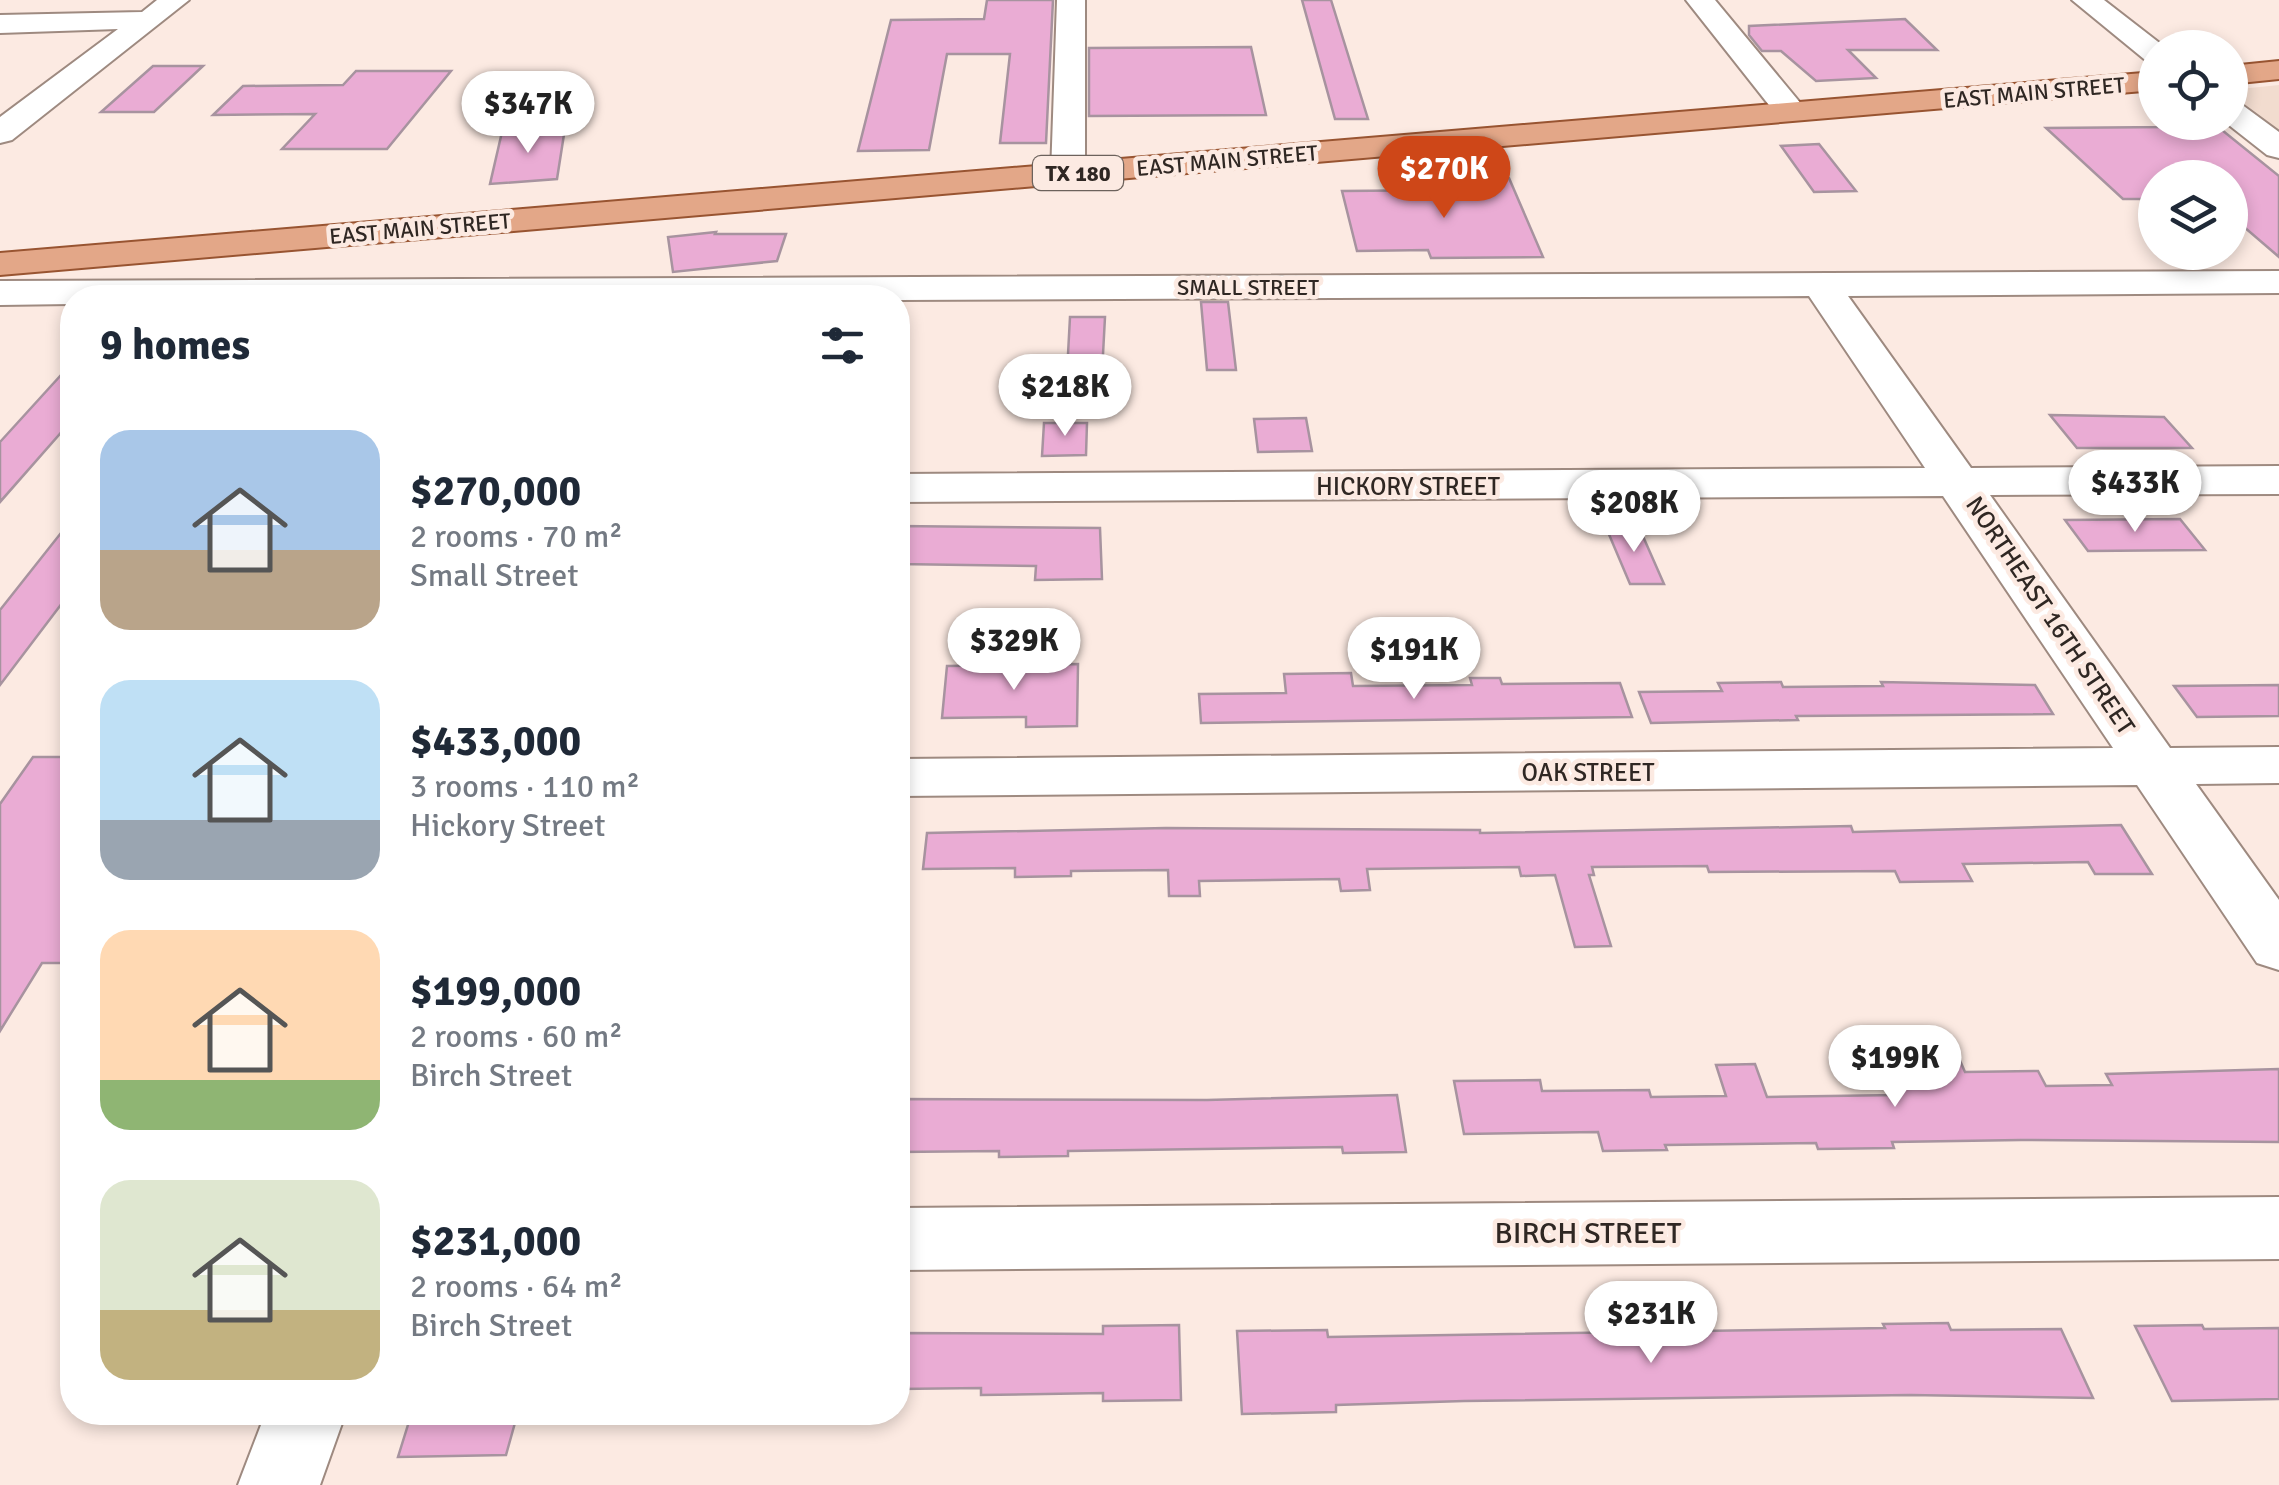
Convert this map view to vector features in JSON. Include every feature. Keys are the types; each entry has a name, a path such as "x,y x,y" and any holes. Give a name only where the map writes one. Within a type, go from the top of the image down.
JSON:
{"main road":[{"path":"2248,73 2279,70"},
{"name":"EAST MAIN STREET","path":"0,264 2138,82"}],"street":[{"path":"0,133 174,0"},
{"path":"1068,174 1071,0"},
{"path":"1700,0 1791,112"},
{"path":"2086,0 2138,41"},
{"path":"0,24 150,20"},
{"path":"2248,125 2279,148"},
{"path":"202,285 231,244"},
{"name":"SMALL STREET","path":"910,292 2279,282"},
{"name":"NORTHEAST 16TH STREET","path":"1820,284 2279,947"},
{"name":"SMALL STREET","path":"0,293 60,293"},
{"name":"HICKORY STREET","path":"910,488 2279,480"},
{"name":"OAK STREET","path":"910,778 2279,765"},
{"name":"BIRCH STREET","path":"910,1239 2279,1228"},
{"path":"278,1485 301,1425"}],"shaded area":[{"path":"2279,85 2279,133 2248,110 2248,88"}],"building":[{"path":"987,0 1053,0 1046,143 1000,143 1010,54 947,54 929,150 858,151 891,20 984,19"},
{"path":"1302,0 1331,0 1368,119 1335,119"},
{"path":"1905,19 1937,50 1848,50 1876,78 1816,81 1781,51 1762,51 1749,35 1749,26"},
{"path":"1251,47 1266,115 1089,116 1089,48"},
{"path":"153,66 203,66 154,112 101,112"},
{"path":"356,71 451,71 387,149 282,149 315,114 213,115 243,86 343,85"},
{"path":"2138,127 2138,140 2234,140 2279,176 2279,257 2248,230 2248,160 2138,160 2138,199 2123,199 2046,128"},
{"path":"565,128 557,179 490,184 502,132"},
{"path":"1819,144 1856,191 1814,192 1781,146"},
{"path":"1453,178 1509,178 1543,257 1431,258 1428,250 1357,251 1342,191 1457,190"},
{"path":"716,232 786,234 777,261 673,272 668,237"},
{"path":"1201,302 1228,302 1236,370 1207,370"},
{"path":"1070,317 1105,317 1102,373 1067,373"},
{"path":"60,376 60,434 0,502 0,442"},
{"path":"2050,415 2164,417 2192,448 2077,448"},
{"path":"1306,418 1312,451 1258,452 1254,419"},
{"path":"1044,423 1087,423 1086,455 1042,456"},
{"path":"2180,519 2205,550 2088,551 2065,520"},
{"path":"1605,525 1638,525 1664,584 1630,584"},
{"path":"910,526 1100,528 1102,579 1035,580 1036,566 910,564"},
{"path":"60,534 60,606 0,685 0,610"},
{"path":"1078,664 1077,726 1026,727 1026,717 942,718 947,666"},
{"path":"1351,673 1353,686 1472,685 1470,678 1500,678 1502,684 1620,683 1632,717 1201,723 1199,694 1286,693 1284,674"},
{"path":"1781,682 1783,687 1883,686 1881,682 2035,685 2053,714 1796,716 1798,720 1651,723 1639,692 1722,691 1718,683"},
{"path":"2279,685 2279,716 2197,717 2174,686"},
{"path":"33,757 60,757 60,963 42,963 0,1031 0,804"},
{"path":"2121,825 2152,874 2095,874 2088,862 1963,864 1972,881 1900,882 1895,871 1709,872 1707,866 1592,867 1594,875 1589,875 1611,946 1575,947 1555,875 1521,876 1519,867 1367,869 1370,890 1341,891 1339,879 1199,881 1200,896 1169,896 1168,870 1071,871 1071,876 1015,877 1015,868 923,869 927,833 1166,828 1480,833 1851,826 1853,832"},
{"path":"1958,1056 1965,1072 2038,1071 2046,1086 2112,1085 2106,1074 2279,1069 2279,1142 2021,1140 1892,1142 1894,1148 1818,1149 1816,1143 1665,1145 1667,1150 1603,1151 1598,1132 1464,1134 1454,1081 1540,1080 1542,1091 1649,1090 1651,1097 1726,1096 1716,1065 1755,1064 1767,1097 1897,1095 1891,1081 1919,1081 1908,1057"},
{"path":"1397,1095 1406,1152 1343,1153 1342,1147 1068,1151 1068,1156 999,1157 999,1151 910,1152 910,1099 1207,1100"},
{"path":"1948,1323 1951,1330 2061,1329 2093,1398 1910,1395 1464,1401 1336,1405 1336,1412 1242,1414 1237,1331 1327,1330 1328,1337 1885,1328 1883,1324"},
{"path":"1179,1325 1181,1400 1103,1401 1103,1393 981,1395 981,1388 910,1389 910,1333 1103,1334 1103,1326"},
{"path":"2202,1325 2204,1329 2279,1328 2279,1399 2172,1401 2135,1326"},
{"path":"408,1425 514,1425 506,1455 398,1457"}]}
